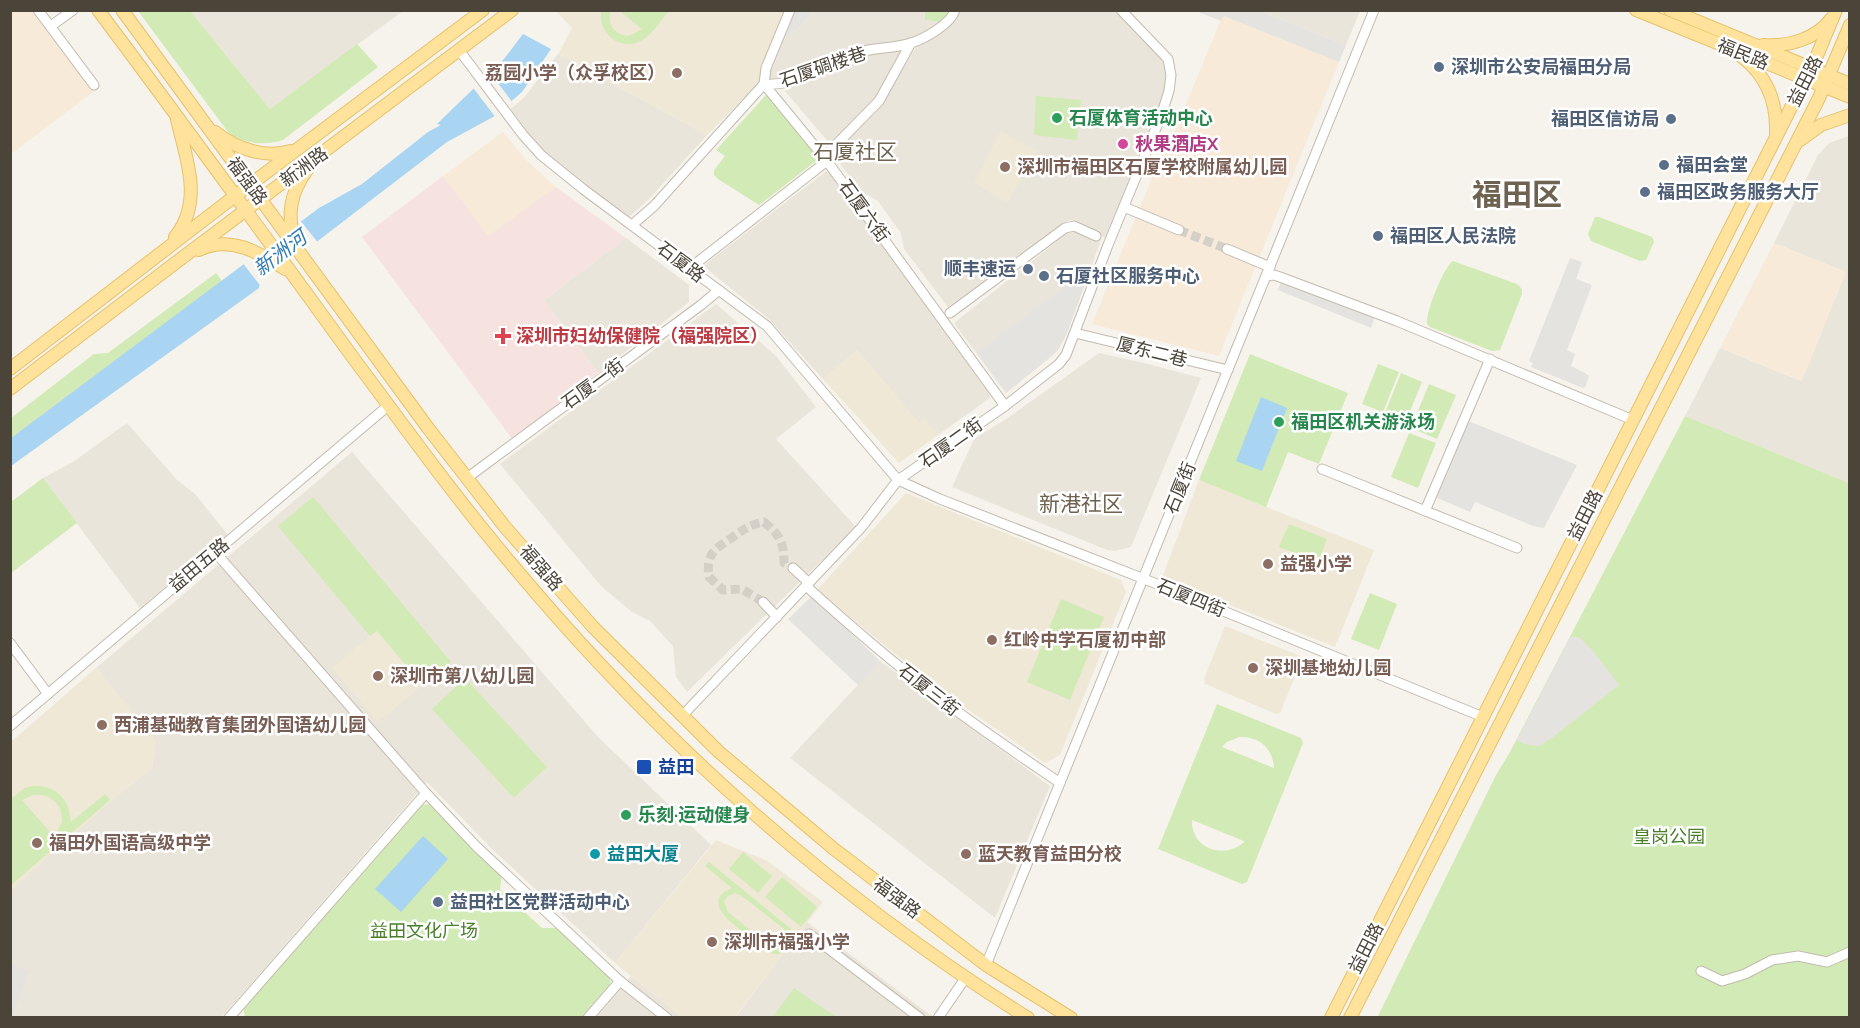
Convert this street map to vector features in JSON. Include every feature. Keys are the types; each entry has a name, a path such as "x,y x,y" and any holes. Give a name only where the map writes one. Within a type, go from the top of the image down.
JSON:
{"main road":[{"name":"福强路","path":"98,10 456,496 510,563 600,665 653,719 799,852 864,903 966,977 1028,1017"},
{"name":"福强路","path":"122,10 467,478 505,527 622,657 748,778 834,849 986,964 1071,1017"},
{"name":"新洲路","path":"10,390 512,10"},
{"name":"福民路","path":"1636,10 1731,49 1827,81 1850,97"},
{"name":"福民路","path":"1670,10 1747,42 1809,74"},
{"name":"新洲路","path":"10,369 477,12"},
{"path":"1747,42 1771,46 1796,42 1821,30 1836,12"},
{"name":"益田路","path":"1331,1017 1809,74 1836,12"},
{"name":"益田路","path":"1350,1017 1792,151 1827,81 1850,25"},
{"path":"1731,49 1750,63 1768,88 1776,120 1776,139"},
{"name":"福民路","path":"1827,81 1850,84"},
{"path":"162,251 184,225 192,198 176,113"},
{"path":"1792,151 1802,138 1814,129 1850,115"},
{"path":"206,126 232,143 257,153 283,153 298,149"},
{"path":"214,167 228,155"},
{"path":"298,250 290,222 292,198 307,170 320,156"},
{"path":"174,264 212,244 232,244 262,255 294,275"}],"street":[{"path":"38,10 94,85"},
{"path":"51,26 74,10"},
{"path":"764,84 766,68 790,10"},
{"name":"石厦碉楼巷","path":"632,225 654,206 764,84 780,85 818,71 856,52 911,43 949,22 955,10"},
{"name":"石厦二街","path":"682,716 861,528 898,480 1005,406 1063,360 1170,91 1171,75 1168,58 1121,10"},
{"name":"石厦街","path":"986,964 1374,10"},
{"path":"690,268 826,159 879,101 911,43"},
{"name":"石厦路","path":"459,51 541,155 767,326 898,480"},
{"name":"石厦六街","path":"764,84 826,159 1005,406"},
{"path":"1124,207 1179,230"},
{"path":"950,313 1063,228 1072,226 1096,236"},
{"path":"1227,249 1274,275 1490,359 1634,420"},
{"name":"石厦一街","path":"467,478 719,290"},
{"name":"厦东二巷","path":"1075,333 1228,370"},
{"path":"1425,511 1490,359"},
{"name":"益田五路","path":"10,726 388,405"},
{"path":"1322,469 1517,548"},
{"name":"石厦四街","path":"898,480 939,499 1483,717"},
{"path":"215,552 426,793 476,846 620,981 667,1017"},
{"name":"石厦三街","path":"793,568 866,639 929,690 1060,783"},
{"path":"763,602 777,617"},
{"path":"10,643 48,694"},
{"path":"229,1017 426,793"},
{"path":"809,934 920,1017"},
{"path":"1701,971 1722,981 1744,974 1772,960 1798,956 1827,963 1850,952"},
{"path":"938,1017 966,977"},
{"path":"588,1017 620,981"}],"shaded area":[{"path":"1360,10 1346,45 1260,11"},
{"path":"11,11 44,11 101,86 11,154"},
{"path":"190,11 403,11 270,109"},
{"name":"荔园小学（众孚校区）","path":"556,11 786,11 757,85 707,135 558,54 572,28"},
{"path":"795,11 814,11 798,29 784,37"},
{"path":"814,11 925,11 925,20 942,22 916,40 862,47 781,83 770,80 767,75 784,37 798,29"},
{"path":"960,11 1116,11 1167,63 1165,95 1107,239 1076,221 1069,220 948,307 904,249 901,233 878,201 859,190 837,159 839,148 878,110 917,46 954,22"},
{"path":"1196,11 1260,11 1346,45 1339,62 1224,16 1221,21"},
{"path":"1223,15 1339,62 1219,356 1092,324 1168,139 1171,140"},
{"path":"908,45 876,100 831,145 785,91 857,54"},
{"path":"558,54 707,135 648,200 629,217 548,156 509,110 523,99"},
{"name":"深圳市福田区石厦学校附属幼儿园","path":"1001,131 1037,151 1007,203 974,183"},
{"path":"503,132 527,161 556,187 488,237 443,176"},
{"path":"1849,136 1849,483 1685,416 1720,348 1801,381 1846,272 1774,243 1818,155 1829,143"},
{"path":"829,169 988,389 990,398 938,435 924,419 919,423 857,350 823,379 769,319 703,266"},
{"name":"深圳市妇幼保健院（福强院区）","path":"443,176 488,236 556,187 626,238 544,300 598,373 513,440 362,237"},
{"path":"1075,230 1101,240 1067,333 1058,350 1051,357 1006,393 954,323 1070,231"},
{"path":"626,238 689,285 689,302 598,373 544,300"},
{"path":"1774,243 1846,272 1802,381 1720,348"},
{"path":"1570,258 1582,262 1576,279 1592,285 1567,350 1575,354 1571,366 1589,376 1583,388 1531,367 1533,363 1529,361"},
{"path":"1080,279 1086,281 1067,333 1058,350 1006,393 977,353 1073,281"},
{"path":"1282,279 1376,314 1371,328 1278,290"},
{"path":"716,304 776,356 816,407 776,439 856,527 687,692 676,677 673,646 650,621 632,612 601,586 500,464"},
{"path":"857,350 919,422 924,418 938,435 899,463 823,379"},
{"path":"1099,353 1201,378 1131,547 1115,551 1107,550 952,487 974,439"},
{"path":"1466,420 1577,465 1544,528 1533,526 1475,502 1470,512 1435,497"},
{"path":"127,423 177,480 195,494 228,535 140,608 43,478 73,462"},
{"path":"352,452 598,737 711,845 615,963 491,848 427,782 222,1017 11,1017 10,890 152,768 155,741 96,668"},
{"name":"益强小学","path":"1199,480 1374,550 1335,647 1162,578"},
{"name":"红岭中学石厦初中部","path":"906,493 1121,580 1126,592 1060,755 1045,763 937,688 817,590"},
{"path":"812,596 880,661 858,685 788,619"},
{"name":"深圳基地幼儿园","path":"1225,626 1303,657 1280,713 1276,714 1205,684 1204,679"},
{"name":"深圳市第八幼儿园","path":"377,630 423,685 378,722 332,668"},
{"path":"1570,637 1579,637 1619,685 1552,738 1539,746 1524,744 1517,740"},
{"path":"880,661 1050,786 995,918 790,758"},
{"name":"福田外国语高级中学","path":"96,668 155,741 152,768 118,795 11,890 11,742"},
{"name":"深圳市福强小学","path":"716,840 766,860 823,902 735,1017 682,1017 615,963"},
{"path":"807,922 933,1017 735,1018"},
{"path":"11,964 30,972 11,1017"},
{"path":"631,976 682,1017 596,1018"}],"green space":[{"path":"138,11 190,11 270,109 357,44 378,67 283,140 268,143 248,141 228,132"},
{"path":"601,11 610,11 609,16 613,28 620,34 629,36 642,29 620,11 669,11 648,36 636,43 628,44 620,43 607,34 603,27"},
{"path":"925,11 952,11 942,22 925,20"},
{"path":"767,94 820,158 759,205 718,179 714,175 714,170 725,156 716,150"},
{"name":"石厦体育活动中心","path":"1036,96 1081,100 1077,140 1034,135"},
{"path":"1595,217 1652,237 1654,242 1646,260 1640,261 1591,241 1588,234"},
{"path":"1453,261 1517,284 1522,289 1500,350 1492,351 1427,324 1436,290 1445,271"},
{"path":"216,273 222,281 11,438 11,418 94,354 108,353"},
{"name":"福田区机关游泳场","path":"1250,354 1348,393 1319,464 1288,452 1266,507 1199,480"},
{"path":"1378,364 1399,372 1383,412 1362,404"},
{"path":"1401,373 1422,382 1406,421 1385,413"},
{"path":"1429,384 1456,395 1437,439 1411,428"},
{"name":"皇岗公园","path":"1685,416 1849,483 1849,1017 1377,1018 1496,775"},
{"path":"1409,433 1436,443 1418,488 1391,477"},
{"path":"43,478 77,523 11,573 11,502"},
{"path":"313,497 451,662 423,685 377,631 370,636 278,526"},
{"path":"1289,524 1327,539 1318,562 1279,547"},
{"path":"1370,593 1397,604 1379,650 1351,639"},
{"path":"1061,599 1104,617 1070,700 1027,682"},
{"path":"465,678 547,767 514,798 432,709"},
{"path":"1217,704 1301,738 1303,743 1247,882 1242,884 1158,849","holes":["1239,737 1253,739 1264,745 1271,755 1274,768 1222,747","1192,820 1244,841 1244,842 1227,850 1210,849 1197,838"]},
{"path":"40,786 54,790 68,806 71,822 105,794 110,800 11,885 11,799 23,789","holes":["39,795 50,798 60,810 62,822 54,837 22,800"]},
{"name":"益田文化广场","path":"434,804 502,874 500,889 542,928 559,928 610,976 611,988 585,1017 245,1018 243,1006 418,805"},
{"path":"743,852 772,876 758,893 729,869"},
{"path":"709,862 791,929 793,940 791,946 779,954 769,952 728,919 722,913 719,900 732,888 705,866","holes":["735,893 784,929 788,939 784,946 777,948 770,946 728,912 724,902 728,896"]},
{"path":"782,877 817,907 801,927 765,897"},
{"path":"794,988 836,1017 773,1017"}],"water":[{"name":"新洲河","path":"523,34 551,49 522,92 493,117 447,142 259,288 11,466 11,438 319,208 362,184 428,132 441,125 437,124 504,59"},
{"name":"福田区机关游泳场","path":"1261,397 1287,408 1262,471 1236,461"},
{"path":"423,836 448,859 401,912 375,889"}],"pier":[{"path":"488,70 513,103 496,118 471,85"},
{"path":"299,219 319,244 262,288 242,262"}],"tunnel":[{"path":"1179,230 1227,249"},
{"path":"763,602 742,589 723,590 709,577 710,558 715,550 746,528 764,522 780,540 784,563 793,568"}],"place":[{"name":"深圳市公安局福田分局","path":"1439,67"},
{"name":"荔园小学（众孚校区）","path":"677,73"},
{"name":"石厦体育活动中心","path":"1057,118"},
{"name":"福田区信访局","path":"1671,119"},
{"name":"秋果酒店X","path":"1123,144"},
{"name":"福田会堂","path":"1664,165"},
{"name":"深圳市福田区石厦学校附属幼儿园","path":"1005,167"},
{"name":"福田区政务服务大厅","path":"1645,192"},
{"name":"福田区人民法院","path":"1378,236"},
{"name":"顺丰速运","path":"1028,269"},
{"name":"石厦社区服务中心","path":"1044,276"},
{"name":"深圳市妇幼保健院（福强院区）","path":"503,336"},
{"name":"福田区机关游泳场","path":"1279,422"},
{"name":"益强小学","path":"1268,564"},
{"name":"红岭中学石厦初中部","path":"992,640"},
{"name":"深圳基地幼儿园","path":"1253,668"},
{"name":"深圳市第八幼儿园","path":"378,676"},
{"name":"西浦基础教育集团外国语幼儿园","path":"102,725"},
{"name":"益田","path":"644,767"},
{"name":"乐刻·运动健身","path":"626,815"},
{"name":"福田外国语高级中学","path":"37,843"},
{"name":"益田大厦","path":"595,854"},
{"name":"蓝天教育益田分校","path":"966,854"},
{"name":"益田社区党群活动中心","path":"438,902"},
{"name":"深圳市福强小学","path":"712,942"}],"district":[{"name":"石厦社区","path":"855,152"},
{"name":"福田区","path":"1517,195"},
{"name":"新港社区","path":"1081,504"}]}
